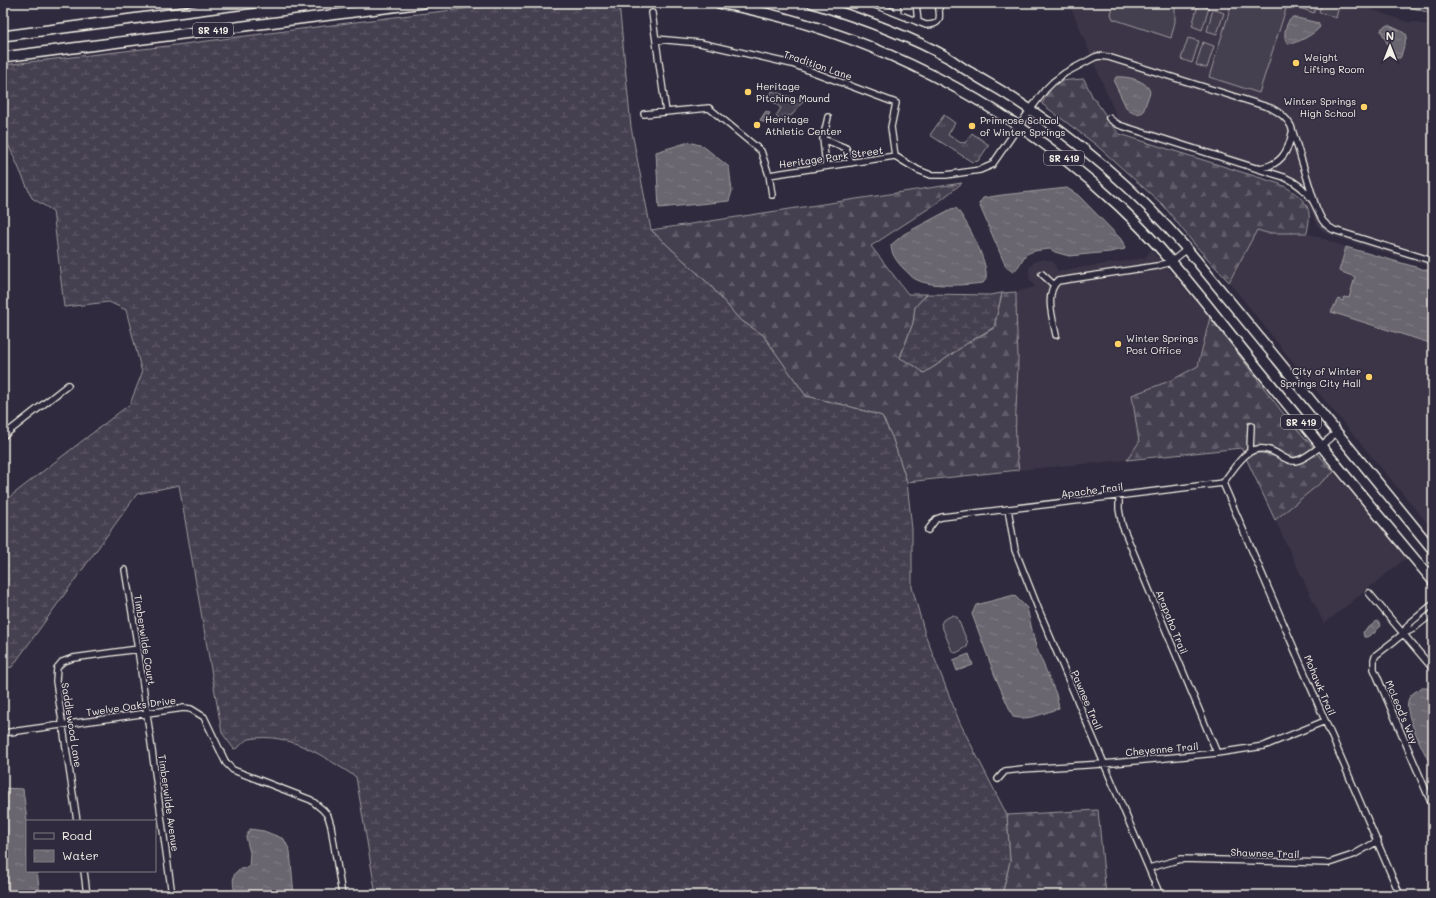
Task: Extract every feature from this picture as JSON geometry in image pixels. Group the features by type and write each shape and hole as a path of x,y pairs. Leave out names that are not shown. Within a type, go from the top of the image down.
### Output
{"main road":[{"name":"SR 419","path":"3,36 253,3"},
{"name":"SR 419","path":"3,57 424,3"},
{"name":"SR 419","path":"718,3 796,21 891,55 959,89 1019,126 1061,156 1100,189 1172,262 1433,581"},
{"name":"SR 419","path":"812,3 876,25 947,57 1030,110 1072,140 1113,174 1152,211 1187,249 1433,550"}],"street":[{"path":"870,3 879,5 929,26 939,21 940,17 938,3"},
{"path":"897,3 898,14"},
{"path":"916,3 918,22"},
{"path":"652,13 666,112"},
{"name":"Tradition Lane","path":"656,39 700,43 792,64 896,103 891,127 895,156"},
{"name":"Heritage Park Street","path":"769,175 895,156 918,170 931,175 946,175 980,170 992,165 1030,110 1053,82 1065,73 1095,57 1108,57 1272,108 1281,113 1287,119 1292,131 1316,207"},
{"path":"644,114 709,108 761,151 769,175 772,194"},
{"path":"826,166 823,139 828,117"},
{"path":"1109,118 1119,125 1284,177 1295,182 1306,192 1316,207 1321,220 1326,226 1334,230 1433,261"},
{"path":"1256,168 1274,164 1281,159 1286,151 1292,131"},
{"path":"823,139 846,148 851,163"},
{"path":"1056,335 1050,301 1051,291 1058,281 1157,266 1172,262 1187,249"},
{"path":"1042,274 1054,285"},
{"path":"3,436 68,385"},
{"path":"1250,451 1251,426"},
{"path":"1223,483 1250,451 1255,449 1271,451 1290,461 1296,461 1309,455 1336,433"},
{"name":"Apache Trail","path":"928,530 936,519 942,517 1223,483"},
{"name":"Mohawk Trail","path":"1223,483 1400,895"},
{"name":"Arapaho Trail","path":"1119,495 1119,509 1122,524 1217,753"},
{"name":"Pawnee Trail","path":"1008,509 1015,550 1160,895"},
{"name":"Timberwilde Court","path":"125,570 147,714"},
{"path":"1369,593 1433,669"},
{"name":"McLeod's Way","path":"1403,634 1409,624 1433,604"},
{"name":"McLeod's Way","path":"1433,613 1376,655 1373,664 1433,807"},
{"name":"Saddlewood Lane","path":"77,820 56,681 57,668 62,662 74,658 138,649"},
{"name":"Twelve Oaks Drive","path":"3,733 184,708 191,709 204,717 226,763 233,770 311,800 328,816 331,826 342,895"},
{"name":"Timberwilde Avenue","path":"147,714 172,895"},
{"name":"Cheyenne Trail","path":"998,779 1005,771 1104,764 1217,753 1264,746 1325,721"},
{"name":"Shawnee Trail","path":"1148,868 1181,859 1329,863 1353,855 1378,841"},
{"path":"84,872 88,895"}],"shaded area":[{"path":"1069,3 1354,3 1407,22 1415,22 1433,27 1433,268 1324,232 1318,226 1306,201 1292,186 1281,181 1120,131 1116,115"},
{"path":"1257,230 1267,233 1307,233 1346,247 1339,271 1356,277 1349,299 1343,301 1338,299 1332,312 1433,344 1433,530 1296,366 1229,282"},
{"path":"1151,250 1210,317 1198,366 1172,380 1136,428 1139,442 1127,460 1019,470 1015,419 1018,357 1015,317 1016,292 1035,287 1029,278 1029,268 1035,261 1044,259 1053,262 1058,271 1145,258"},
{"path":"1334,472 1406,558 1324,624 1275,520"}],"green space":[{"path":"517,3 619,3 631,127 651,230 710,285 739,319 763,335 806,396 882,416 892,437 907,482 912,529 912,587 925,634 960,723 1007,815 1010,861 1002,895 376,895 356,777 319,754 292,742 264,738 249,739 234,749 222,733 179,485 137,494 12,667 3,669 3,502 130,404 142,373 126,310 109,302 64,307 53,211 32,198 8,144 3,143 3,65"},
{"path":"1114,3 1175,3 1175,22 1171,38 1113,19 1111,14"},
{"path":"1232,3 1288,3 1259,93 1209,77"},
{"path":"1292,3 1317,3 1314,13 1291,5"},
{"path":"1322,3 1329,3 1339,6 1336,18 1319,12"},
{"path":"1397,3 1433,3 1433,14"},
{"path":"1198,5 1209,8 1202,30 1192,26"},
{"path":"1213,9 1224,13 1217,34 1207,31"},
{"path":"1188,38 1199,41 1192,63 1181,59"},
{"path":"1203,42 1214,46 1207,68 1196,65"},
{"path":"1084,79 1094,100 1106,116 1105,118 1120,134 1280,184 1293,192 1302,199 1308,208 1309,218 1307,233 1267,233 1257,230 1229,282 1195,245 1163,205 1095,144 1042,104 1050,90 1058,83 1068,80"},
{"path":"772,91 803,101 793,114 781,121 776,116 781,108 769,99"},
{"path":"944,115 955,123 948,135 961,143 965,143 972,133 989,145 978,161 972,162 930,135"},
{"path":"962,183 937,203 871,246 908,294 927,294 915,307 913,323 900,357 924,373 966,344 994,328 1002,293 1016,292 1018,356 1016,442 1019,470 907,482 892,437 882,416 806,396 763,335 739,319 710,285 651,230"},
{"path":"1002,293 994,327 924,373 900,358 913,323 915,307 927,294 990,295"},
{"path":"1210,317 1286,417 1313,447 1307,452 1293,457 1270,446 1253,446 1254,423 1248,422 1247,449 1243,452 1241,448 1127,460 1139,442 1132,395 1172,380 1198,366"},
{"path":"1256,453 1274,456 1291,464 1306,460 1317,453 1334,472 1275,520 1246,458"},
{"path":"953,615 957,617 968,643 967,647 956,653 952,651 941,624 943,620"},
{"path":"1098,810 1106,895 1002,895 1010,861 1007,815"}],"water":[{"path":"1293,17 1318,23 1320,27 1305,38 1288,44 1285,38 1285,30 1288,22"},
{"path":"1388,25 1407,35 1400,58 1395,58 1381,31 1382,28"},
{"path":"1116,77 1126,77 1145,84 1150,92 1143,112 1135,114 1127,109 1114,82"},
{"path":"766,111 770,113 764,122 762,122 760,120"},
{"path":"689,142 703,146 729,167 732,191 729,201 659,208 656,152"},
{"path":"1067,188 1078,195 1120,238 1125,249 1069,256 1050,249 1035,251 1027,254 1013,272 1006,267 979,204 983,198"},
{"path":"956,208 971,231 976,242 984,262 986,271 985,280 983,283 939,285 922,282 915,279 897,261 893,255 891,245 904,234 951,209"},
{"path":"1346,247 1433,272 1433,344 1331,312 1338,299 1343,301 1344,297 1349,298 1355,277 1339,271"},
{"path":"1014,595 1027,608 1036,647 1056,694 1059,708 1025,718 1013,717 995,676 972,614 976,605"},
{"path":"1377,621 1381,626 1375,631 1375,633 1364,637 1363,632"},
{"path":"969,654 973,665 957,671 953,660"},
{"path":"1421,688 1427,688 1433,691 1433,767 1431,766 1416,734 1409,715 1408,701 1413,693"},
{"path":"3,788 23,789 27,820 26,872 37,872 40,895 3,895"},
{"path":"250,829 264,831 284,839 290,851 294,895 235,895 233,881 234,874 240,869 249,867 250,853 246,837"}],"place":[{"name":"Weight Lifting Room","path":"1296,63"},
{"name":"Heritage Pitching Mound","path":"748,92"},
{"name":"Winter Springs High School","path":"1364,107"},
{"name":"Heritage Athletic Center","path":"757,125"},
{"name":"Primrose School of Winter Springs","path":"972,126"},
{"name":"Winter Springs Post Office","path":"1118,344"},
{"name":"City of Winter Springs City Hall","path":"1369,377"}]}
